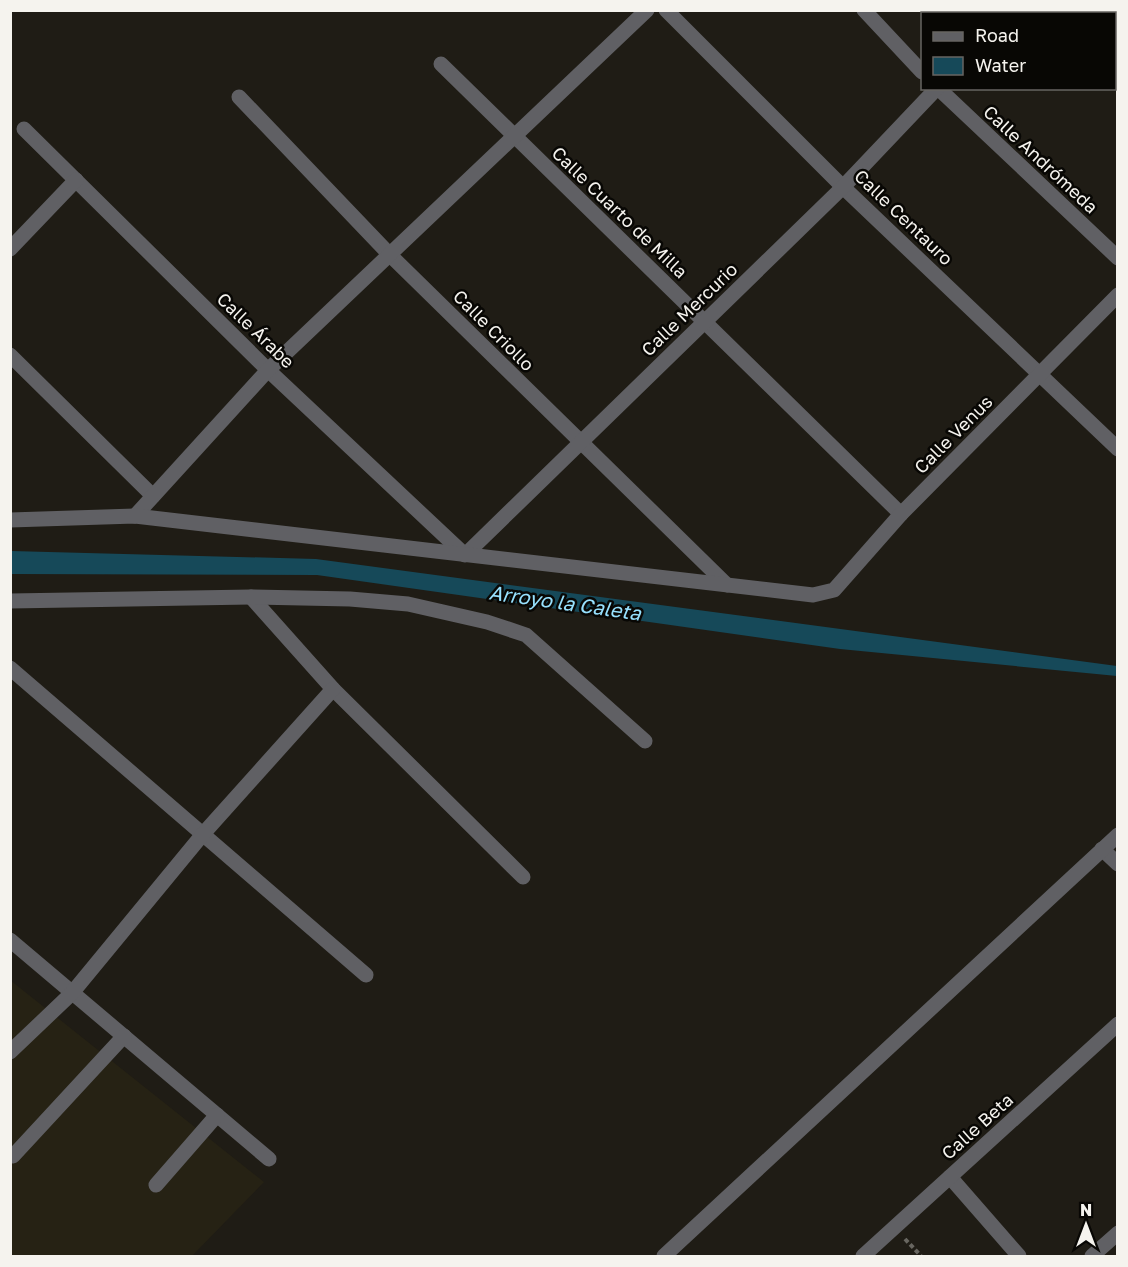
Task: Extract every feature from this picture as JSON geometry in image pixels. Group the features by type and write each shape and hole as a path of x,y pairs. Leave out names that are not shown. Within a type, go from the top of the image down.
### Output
{"street":[{"path":"135,516 268,370 647,10"},
{"name":"Calle Centauro","path":"666,10 843,187 1118,449"},
{"path":"864,10 921,71"},
{"name":"Calle Cuarto de Milla","path":"441,64 901,514"},
{"name":"Calle Mercurio","path":"465,555 843,187 936,90"},
{"name":"Calle Andrómeda","path":"940,90 1118,258"},
{"name":"Calle Criollo","path":"239,97 390,255 727,585"},
{"name":"Calle Árabe","path":"24,129 268,370 465,555"},
{"path":"10,249 76,180"},
{"name":"Calle Venus","path":"727,585 813,595 834,590 901,514 1118,295"},
{"path":"10,355 153,496"},
{"path":"10,520 135,516 727,585"},
{"path":"10,601 251,597 350,599 408,604 487,622 526,635 645,741"},
{"path":"251,597 333,689 523,877"},
{"path":"10,668 366,975"},
{"path":"10,1052 72,993 203,834 333,689"},
{"path":"664,1257 1118,835"},
{"path":"1102,849 1118,864"},
{"path":"10,940 269,1159"},
{"name":"Calle Beta","path":"863,1257 1118,1024"},
{"path":"13,1156 124,1036"},
{"path":"156,1185 217,1115"},
{"path":"950,1178 1019,1257"},
{"path":"1092,1257 1118,1233"}],"shaded area":[{"path":"10,980 264,1182 192,1256 11,1256"}],"water":[{"name":"Arroyo la Caleta","path":"11,551 316,559 1117,666 1117,676 840,649 317,575 11,574"}]}
